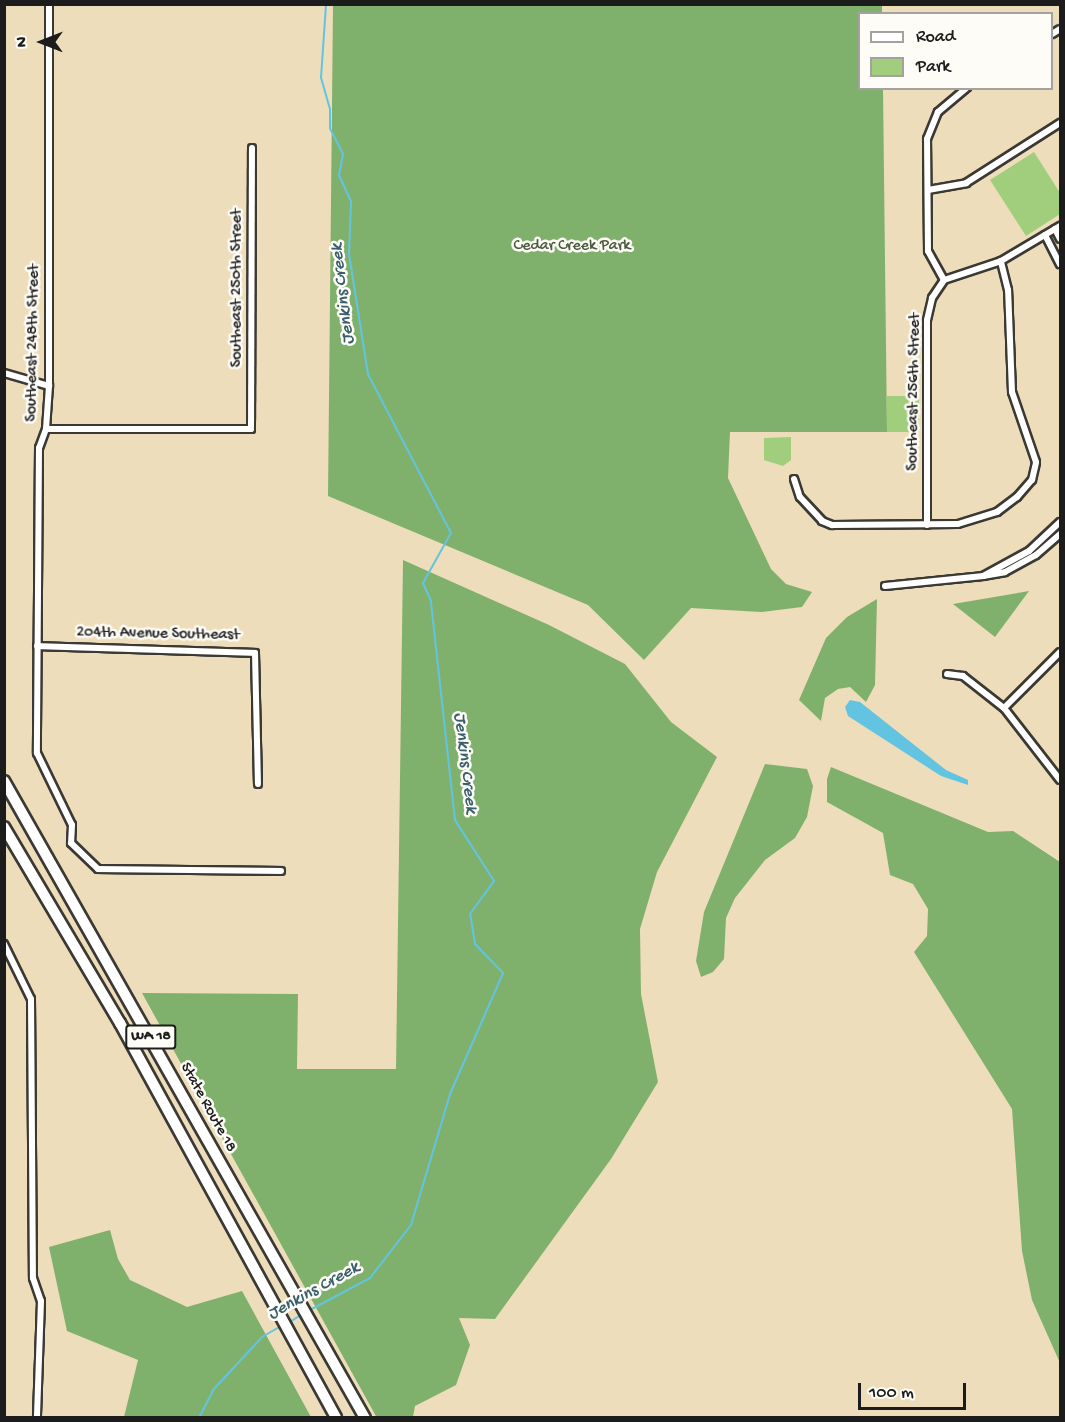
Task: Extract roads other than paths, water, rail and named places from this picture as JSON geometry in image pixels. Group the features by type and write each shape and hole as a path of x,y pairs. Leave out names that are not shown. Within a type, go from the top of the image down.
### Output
{"highway":[{"name":"State Route 18","path":"4,781 365,1418"},
{"name":"WA 18","path":"4,827 120,1023 274,1310 336,1418"}],"street":[{"name":"Southeast 248th Street","path":"49,4 49,386 46,429 39,448 37,753 72,825 71,843 98,869 280,872"},
{"path":"964,90 947,101 931,124 927,139 929,257 944,280 1001,261 1058,227 1060,239"},
{"path":"928,190 966,183 1060,123"},
{"name":"Southeast 250th Street","path":"46,429 251,429 252,148"},
{"path":"1045,235 1060,264"},
{"path":"794,479 800,497 822,521 832,525 958,524 997,512 1025,488 1036,468 1012,392 1008,290 1001,261"},
{"name":"Southeast 256th Street","path":"927,525 927,320 932,298 944,280"},
{"path":"4,373 49,386"},
{"path":"983,576 1029,551 1060,522"},
{"path":"885,586 1005,572 1036,555 1060,534"},
{"name":"204th Avenue Southeast","path":"37,646 255,653 258,784"},
{"path":"1004,708 1060,652"},
{"path":"947,674 963,676 1004,708 1058,772 1060,780"},
{"path":"4,944 31,999 33,1278 40,1301 37,1418"}],"water":[{"path":"850,700 860,702 946,770 968,780 968,785 941,776 848,716 845,707"}],"waterway":[{"name":"Jenkins Creek","path":"308,1311 370,1278 411,1225 450,1094 503,973 475,944 470,914 494,881 455,820 431,601 423,583 451,533 368,374 349,254 351,201 339,175 343,154 330,128 330,109 321,78 326,4"},
{"name":"Jenkins Creek","path":"288,1323 301,1315"},
{"name":"Jenkins Creek","path":"199,1418 213,1390 262,1337 283,1325"}],"park label":[{"name":"Cedar Creek Park","path":"572,247"}]}
